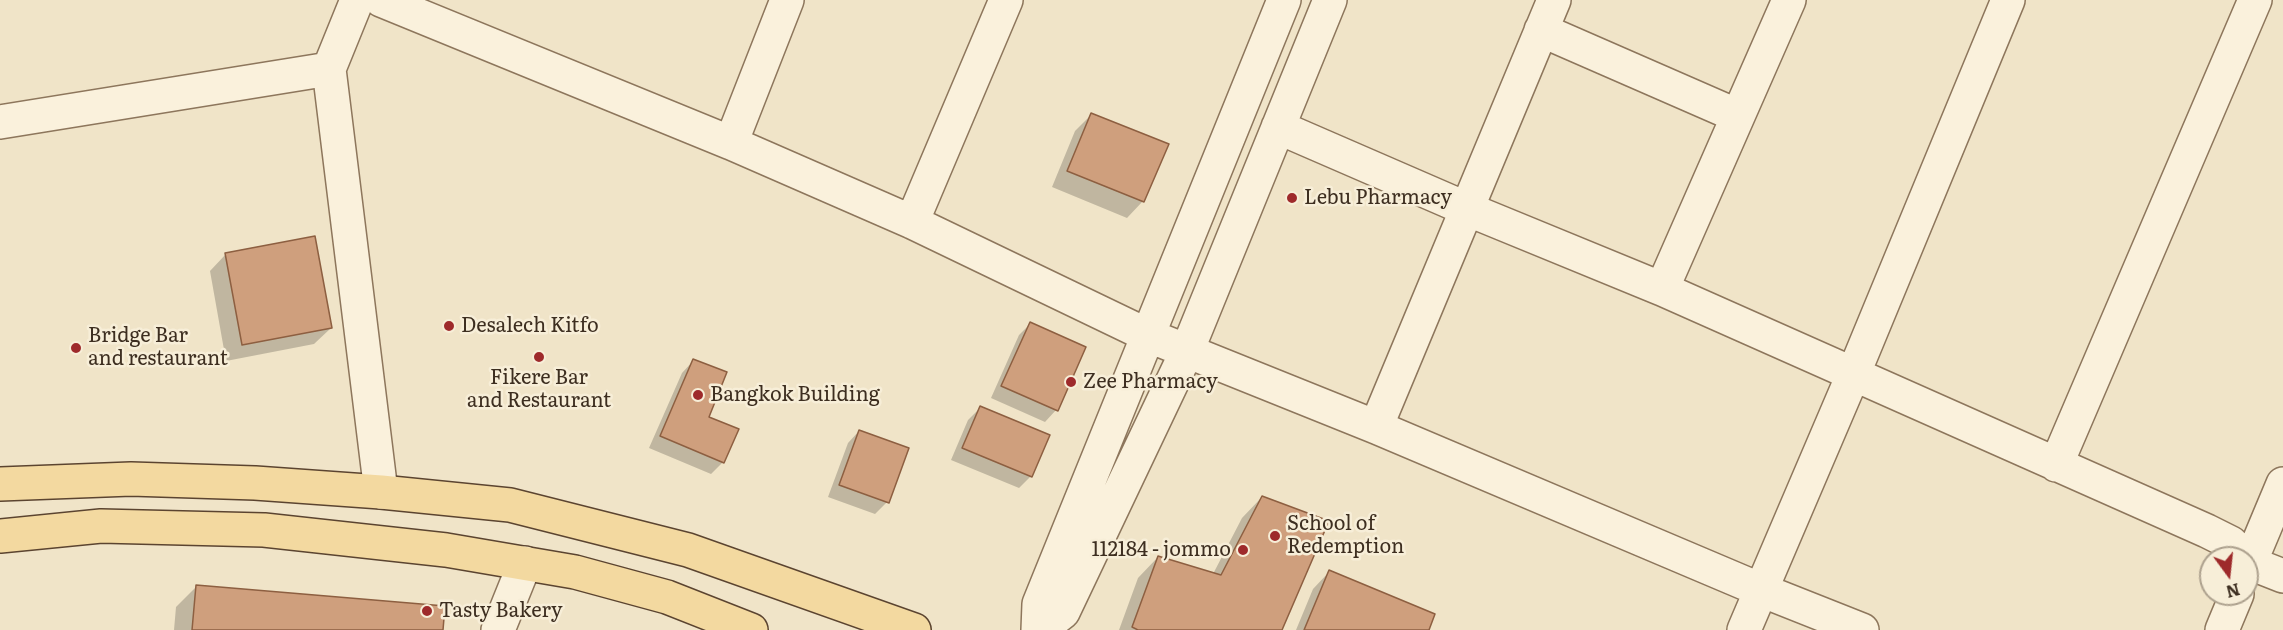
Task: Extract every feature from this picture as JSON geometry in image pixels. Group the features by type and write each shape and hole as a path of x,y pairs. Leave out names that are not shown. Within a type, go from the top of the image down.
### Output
{"main road":[{"path":"0,484 131,478 255,483 381,492 510,505 688,550 914,630"},
{"path":"0,536 101,526 264,530 446,550 575,572 667,597 751,630"}],"street":[{"path":"357,0 329,69 381,492"},
{"path":"381,0 731,143 912,222 1148,335 1376,427 1761,590 1862,630"},
{"path":"731,143 787,0"},
{"path":"912,222 1006,0"},
{"path":"1039,630 1038,604 1284,0"},
{"path":"1039,630 1063,612 1187,351 1330,0"},
{"path":"1376,427 1554,0"},
{"path":"1662,289 1789,0"},
{"path":"1744,630 1853,375 2008,0"},
{"path":"2056,465 2256,0"},
{"path":"1541,30 1738,116"},
{"path":"0,122 329,69"},
{"path":"1278,127 1467,209 1662,289 2207,531 2233,546"},
{"path":"2255,546 2283,484"},
{"path":"498,630 525,563"},
{"path":"2259,567 2283,576"},
{"path":"2222,630 2232,606"}],"building":[{"path":"1091,113 1169,144 1144,202 1067,171"},
{"path":"315,236 332,328 242,345 225,253"},
{"path":"1030,322 1086,347 1058,411 1001,386"},
{"name":"Bangkok Building","path":"693,359 727,372 709,417 739,429 724,463 660,436"},
{"path":"980,406 1050,435 1032,477 962,448"},
{"path":"859,430 909,448 889,503 839,485"},
{"path":"1262,496 1329,521 1282,630 1138,630 1132,627 1158,556 1221,575"},
{"path":"1329,570 1435,614 1429,630 1304,630"},
{"path":"196,585 445,606 443,630 192,630"}],"place":[{"name":"Lebu Pharmacy","path":"1292,198"},
{"name":"Desalech Kitfo","path":"449,326"},
{"name":"Bridge Bar and restaurant","path":"76,348"},
{"name":"Fikere Bar and Restaurant","path":"539,357"},
{"name":"Zee Pharmacy","path":"1071,382"},
{"name":"Bangkok Building","path":"698,395"},
{"name":"School of Redemption","path":"1275,536"},
{"name":"112184 - jommo","path":"1243,550"},
{"name":"Tasty Bakery","path":"427,611"}]}
